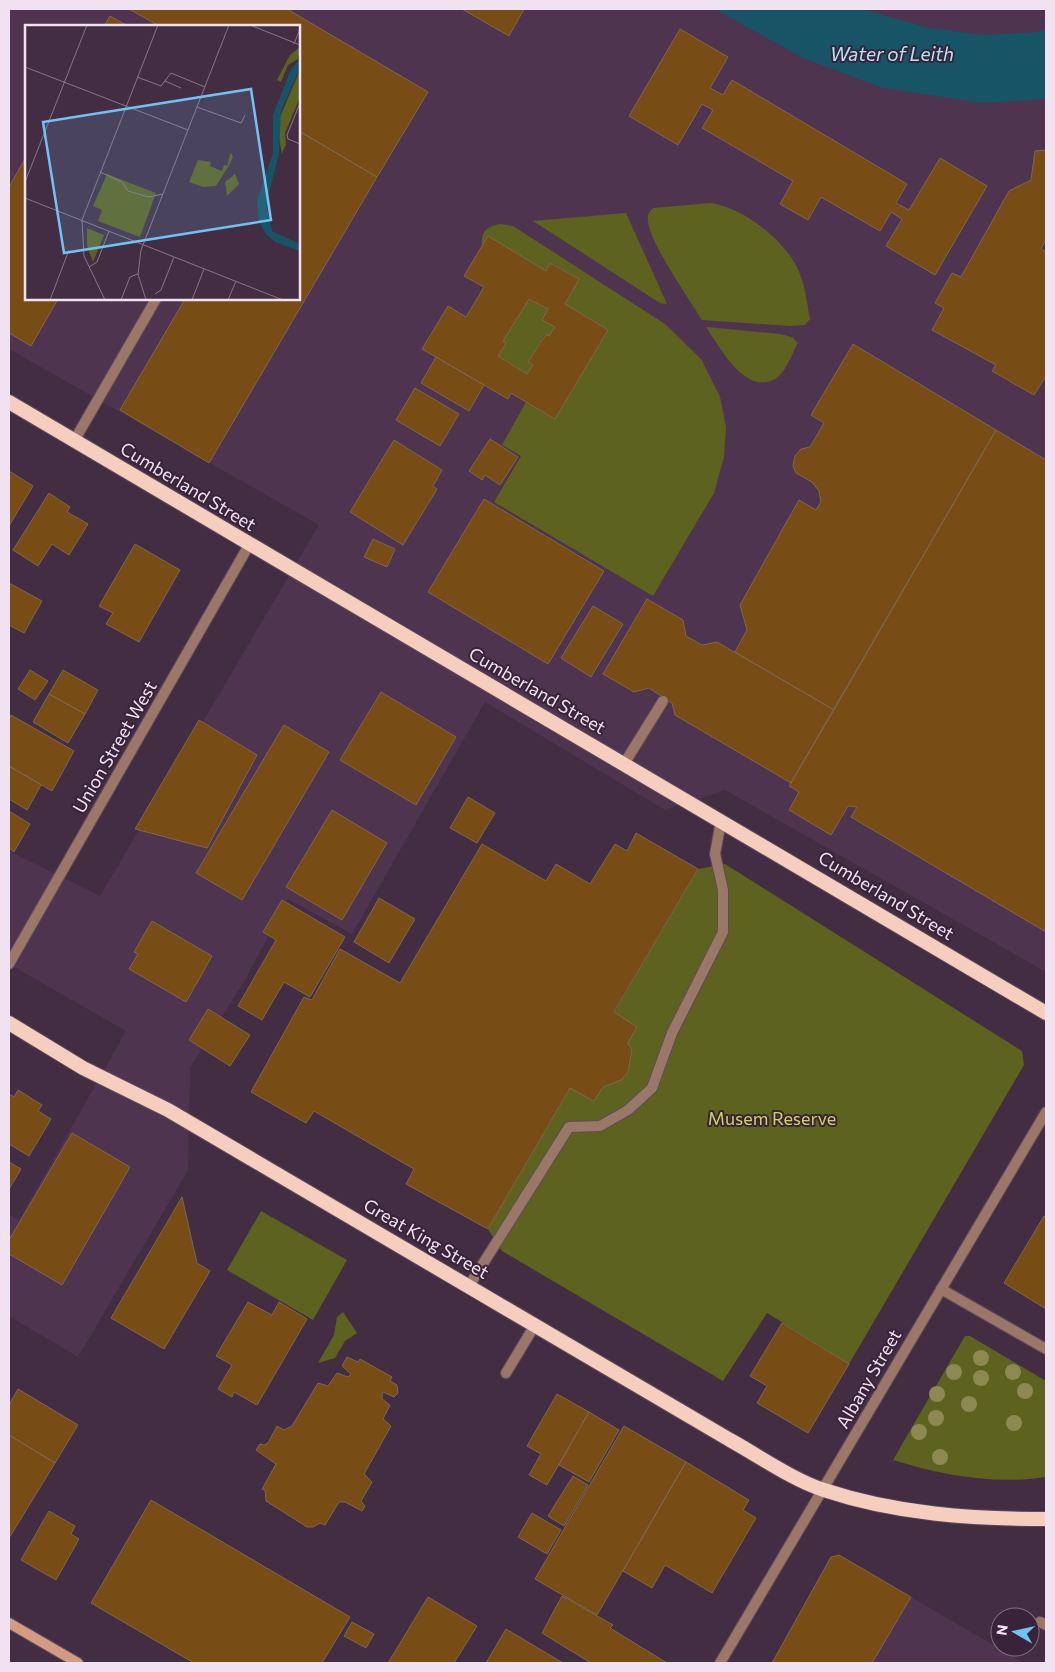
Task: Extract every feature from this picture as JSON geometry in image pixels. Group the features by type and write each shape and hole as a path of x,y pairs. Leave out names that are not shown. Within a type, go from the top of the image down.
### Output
{"highway":[{"name":"Cumberland Street","path":"9,402 1046,1013"},
{"name":"Great King Street","path":"9,1023 83,1068 168,1110 730,1440 823,1490 916,1511 956,1516 1046,1519"}],"main road":[{"path":"9,1622 78,1663"}],"street":[{"path":"74,441 155,300"},
{"name":"Union Street West","path":"9,964 249,545"},
{"path":"624,764 663,701"},
{"path":"469,1286 569,1127 600,1126 628,1110 652,1088 672,1033 723,932 723,890 715,854 721,821"},
{"name":"Albany Street","path":"720,1663 1046,1112"},
{"path":"941,1289 1046,1349"},
{"path":"506,1373 534,1325"}],"shaded area":[{"path":"9,9 1046,9 1046,972 725,790 665,810 485,702 352,934 288,899 246,978 190,1068 188,1170 78,1357 9,1316 9,1214 19,1220 126,1031 9,964 9,851 100,896 319,525 9,349"},
{"path":"911,1597 990,1643 990,1657 1014,1657 1024,1663 872,1663"}],"green space":[{"path":"710,203 723,206 751,219 777,240 787,252 796,265 804,287 810,319 805,325 790,326 702,320 655,243 648,217 649,212 653,208"},
{"path":"626,213 667,304 660,303 533,221"},
{"path":"500,224 513,226 665,324 701,359 720,397 726,427 724,457 714,493 653,596 494,502 521,456 502,445 526,402 555,419 608,330 565,304 579,279 551,263 546,271 488,237 482,245 486,230"},
{"path":"529,299 548,309 543,320 555,327 549,336 545,334 528,362 533,365 527,374 498,356 506,344 503,341"},
{"path":"706,327 780,334 792,337 798,343 786,368 779,376 764,382 753,381 734,366"},
{"name":"Musem Reserve","path":"725,864 1022,1051 1024,1065 849,1364 767,1313 723,1381 502,1251 488,1229 698,869"},
{"path":"261,1211 347,1260 313,1320 227,1270"},
{"path":"343,1312 357,1333 345,1341 335,1358 318,1363 334,1335 337,1317"},
{"path":"965,1336 970,1336 1046,1381 1046,1477 1007,1480 968,1477 930,1470 893,1460"}],"water":[{"name":"Water of Leith","path":"715,9 862,9 929,28 984,35 1037,32 1046,29 1046,99 983,103 883,88 803,58"}],"building":[{"path":"129,9 287,9 428,92 377,177 300,132 300,25 157,25"},
{"path":"462,9 524,9 509,36"},
{"path":"110,16 126,25 105,25"},
{"path":"680,29 728,57 710,88 723,95 732,80 907,184 896,203 909,210 940,158 987,186 935,275 886,246 902,219 891,212 880,231 821,197 808,220 780,204 793,181 702,128 713,110 702,104 678,145 629,116"},
{"path":"300,132 377,177 209,463 120,410 184,300 300,300"},
{"path":"1046,150 1046,239 1041,249 1046,252 1046,380 1044,379 1034,395 992,371 996,365 932,330 944,308 935,303 952,273 961,277 1009,191 1031,180 1035,151"},
{"path":"25,159 25,300 57,300 31,346 9,333 9,187"},
{"path":"488,236 546,271 550,263 579,279 565,304 608,330 555,419 511,393 508,399 422,349 448,306 466,317 484,287 464,276","holes":["529,299 548,309 542,320 555,327 549,336 546,334 528,362 533,365 527,374 498,356 506,343 503,341"]},
{"path":"853,344 996,430 834,710 735,652 747,630 740,605 799,500 816,510 821,502 819,491 812,482 796,473 793,466 795,456 801,449 810,447 824,423 811,415"},
{"path":"436,357 484,385 469,411 421,383"},
{"path":"415,388 459,414 440,446 396,420"},
{"path":"996,430 1046,460 1046,932 851,817 857,807 848,806 831,835 789,810 799,792 789,786"},
{"path":"490,439 518,457 500,485 485,475 482,480 469,471"},
{"path":"394,440 442,470 433,486 437,489 403,545 350,512"},
{"path":"9,471 33,486 9,526"},
{"path":"49,493 70,507 67,512 88,524 69,555 52,544 38,566 13,550"},
{"path":"484,499 604,571 548,664 428,592"},
{"path":"373,539 395,549 387,567 364,557"},
{"path":"135,544 180,570 139,642 106,624 113,613 99,606"},
{"path":"9,583 42,601 24,633 9,625"},
{"path":"647,599 683,620 686,636 702,645 717,642 834,710 791,783 675,715 672,703 649,688 634,692 603,674"},
{"path":"593,606 623,624 591,677 561,658"},
{"path":"30,670 48,681 35,700 18,689"},
{"path":"63,670 98,690 85,714 49,694"},
{"path":"381,692 456,737 416,805 340,760"},
{"path":"49,694 85,714 68,743 33,722"},
{"path":"11,715 74,751 52,791 9,766 9,720"},
{"path":"199,720 257,755 207,848 135,829"},
{"path":"284,725 329,752 242,900 196,873"},
{"path":"9,766 41,785 27,810 9,799"},
{"path":"468,797 495,813 477,843 450,828"},
{"path":"332,810 387,843 342,920 286,887"},
{"path":"9,811 30,824 14,852 9,848"},
{"path":"636,833 698,869 614,1012 637,1027 628,1043 632,1050 628,1072 621,1080 603,1087 594,1101 570,1088 488,1229 406,1184 414,1169 314,1111 306,1123 251,1092 304,997 312,1000 340,949 400,983 482,844 546,881 556,864 590,884 615,844 627,851"},
{"path":"379,898 415,919 389,963 354,942"},
{"path":"282,900 345,937 310,997 284,982 262,1020 238,1006 276,940 263,932"},
{"path":"152,921 212,956 186,1002 129,969 138,954 134,952"},
{"path":"208,1009 250,1035 230,1066 189,1040"},
{"path":"18,1090 42,1105 38,1111 51,1119 29,1156 9,1144 9,1094 14,1097"},
{"path":"72,1133 130,1167 62,1285 9,1254 9,1240"},
{"path":"9,1162 21,1169 9,1189"},
{"path":"182,1197 197,1263 210,1271 164,1349 111,1318"},
{"path":"1044,1216 1046,1217 1046,1309 1004,1283"},
{"path":"248,1302 272,1315 279,1302 307,1319 257,1405 234,1392 232,1397 218,1389 232,1365 216,1356"},
{"path":"782,1323 849,1364 808,1433 757,1403 767,1386 750,1376"},
{"path":"347,1357 358,1362 360,1359 392,1377 390,1381 397,1385 398,1393 394,1397 383,1392 382,1395 382,1399 390,1405 383,1419 391,1426 364,1474 372,1482 361,1501 365,1506 362,1511 345,1502 339,1502 325,1525 320,1523 313,1527 307,1527 266,1501 265,1490 262,1489 276,1464 256,1450 260,1444 268,1443 277,1426 284,1430 292,1426 318,1383 328,1386 337,1373 348,1377 351,1374 342,1366"},
{"path":"18,1389 78,1425 55,1463 9,1435 9,1405"},
{"path":"557,1394 589,1412 547,1485 529,1475 541,1454 527,1446"},
{"path":"589,1412 619,1430 589,1482 559,1465"},
{"path":"624,1426 686,1462 597,1615 535,1579"},
{"path":"9,1435 55,1463 9,1538"},
{"path":"686,1462 749,1500 743,1510 756,1518 712,1593 665,1565 652,1588 623,1571"},
{"path":"573,1476 588,1485 564,1526 548,1516"},
{"path":"151,1500 350,1617 322,1663 194,1663 91,1603"},
{"path":"49,1511 75,1526 71,1534 79,1539 56,1580 21,1560"},
{"path":"532,1513 561,1530 547,1554 518,1537"},
{"path":"839,1555 911,1597 872,1663 772,1663 831,1557"},
{"path":"562,1596 613,1625 610,1628 667,1663 591,1663 542,1633"},
{"path":"428,1597 477,1626 454,1663 388,1663"},
{"path":"352,1622 374,1634 366,1648 344,1636"},
{"path":"506,1629 563,1663 486,1663"}]}
